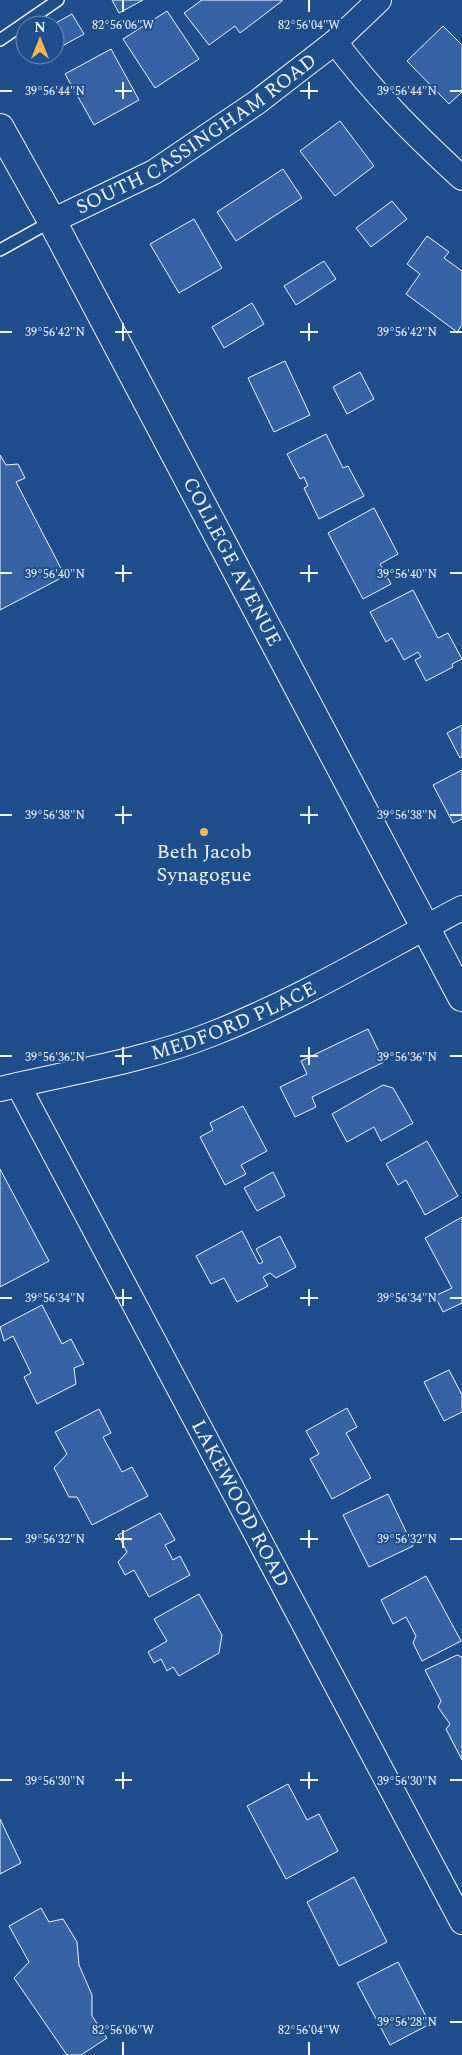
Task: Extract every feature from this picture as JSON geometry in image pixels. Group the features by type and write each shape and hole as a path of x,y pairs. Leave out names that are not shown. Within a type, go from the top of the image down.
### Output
{"main road":[{"name":"COLLEGE AVENUE","path":"0,128 52,221 462,997"}],"street":[{"name":"SOUTH CASSINGHAM ROAD","path":"52,221 154,172 256,103 335,42 379,0"},
{"path":"335,42 366,84 408,129 462,178"},
{"name":"MEDFORD PLACE","path":"9,1087 89,1070 211,1035 275,1007 462,908"},
{"name":"LAKEWOOD ROAD","path":"9,1087 462,1922"}],"lane":[{"path":"0,40 58,0"},
{"path":"0,250 52,221"}],"building":[{"path":"112,0 143,0 119,13"},
{"path":"202,0 282,1 240,33 235,26 209,45 184,13"},
{"path":"167,11 199,59 155,88 123,39"},
{"path":"72,14 84,34 65,44 65,18"},
{"path":"443,26 462,45 462,92 449,104 407,61"},
{"path":"111,49 139,100 94,125 65,74"},
{"path":"340,121 374,166 335,196 300,151"},
{"path":"283,169 302,198 236,241 217,212"},
{"path":"392,201 407,219 371,247 356,228"},
{"path":"194,219 222,268 179,293 150,244"},
{"path":"427,236 449,252 444,258 462,271 462,325 457,332 406,294 420,274 407,264"},
{"path":"324,261 336,279 296,305 284,286"},
{"path":"252,303 264,324 224,348 212,327"},
{"path":"285,361 310,415 274,432 248,378"},
{"path":"360,372 374,399 347,414 333,387"},
{"path":"326,434 343,468 348,466 364,496 319,519 304,488 308,486 304,477 300,479 287,454"},
{"path":"0,455 6,465 18,464 25,478 16,482 65,576 0,610"},
{"path":"374,508 398,554 380,564 391,584 363,599 328,533"},
{"path":"413,590 438,638 448,633 462,659 452,664 453,667 426,681 415,660 421,657 418,652 404,660 392,638 386,642 370,612"},
{"path":"462,725 462,757 460,758 447,733"},
{"path":"462,770 462,819 453,823 433,785"},
{"path":"368,1029 384,1062 312,1097 316,1107 295,1117 280,1087 307,1074 301,1061"},
{"path":"383,1085 393,1088 413,1123 381,1141 374,1127 347,1142 332,1114"},
{"path":"243,1106 267,1151 241,1165 246,1174 225,1185 200,1137 213,1130 210,1123"},
{"path":"427,1141 458,1196 425,1215 406,1180 398,1185 386,1164"},
{"path":"0,1169 49,1261 0,1287"},
{"path":"273,1172 285,1196 257,1211 244,1188"},
{"path":"462,1217 462,1303 443,1312 435,1296 452,1288 425,1238"},
{"path":"242,1231 259,1264 263,1262 256,1249 280,1236 296,1267 276,1278 270,1273 263,1277 268,1286 237,1302 224,1278 211,1284 196,1256"},
{"path":"42,1305 62,1344 71,1339 84,1364 74,1368 76,1384 37,1404 24,1377 31,1373 13,1336 4,1341 0,1327"},
{"path":"449,1370 462,1395 462,1412 444,1421 424,1382"},
{"path":"347,1408 357,1427 346,1433 371,1478 332,1499 310,1459 319,1454 306,1431"},
{"path":"99,1409 111,1433 103,1437 122,1472 132,1467 148,1496 92,1525 77,1497 69,1497 54,1468 67,1454 55,1432"},
{"path":"388,1494 413,1546 369,1567 343,1515"},
{"path":"160,1513 175,1540 165,1545 173,1560 180,1556 190,1575 149,1597 134,1570 125,1575 118,1562 127,1552 118,1535"},
{"path":"426,1576 461,1641 422,1661 413,1643 416,1636 406,1617 393,1624 381,1600"},
{"path":"199,1594 222,1635 219,1653 179,1676 173,1667 167,1671 161,1659 154,1663 148,1652 167,1641 154,1619"},
{"path":"457,1655 462,1657 462,1760 446,1729 450,1724 438,1707 441,1701 425,1670"},
{"path":"288,1784 307,1820 319,1814 338,1851 286,1879 247,1806"},
{"path":"0,1819 21,1863 0,1874"},
{"path":"354,1877 387,1942 339,1966 307,1902"},
{"path":"41,1908 49,1922 63,1919 77,1942 79,1965 92,1995 92,2016 107,2038 81,2055 67,2055 14,1978 29,1962 9,1926"},
{"path":"398,1962 430,2024 390,2045 357,1983"}],"place":[{"name":"Beth Jacob Synagogue","path":"204,832"}]}
